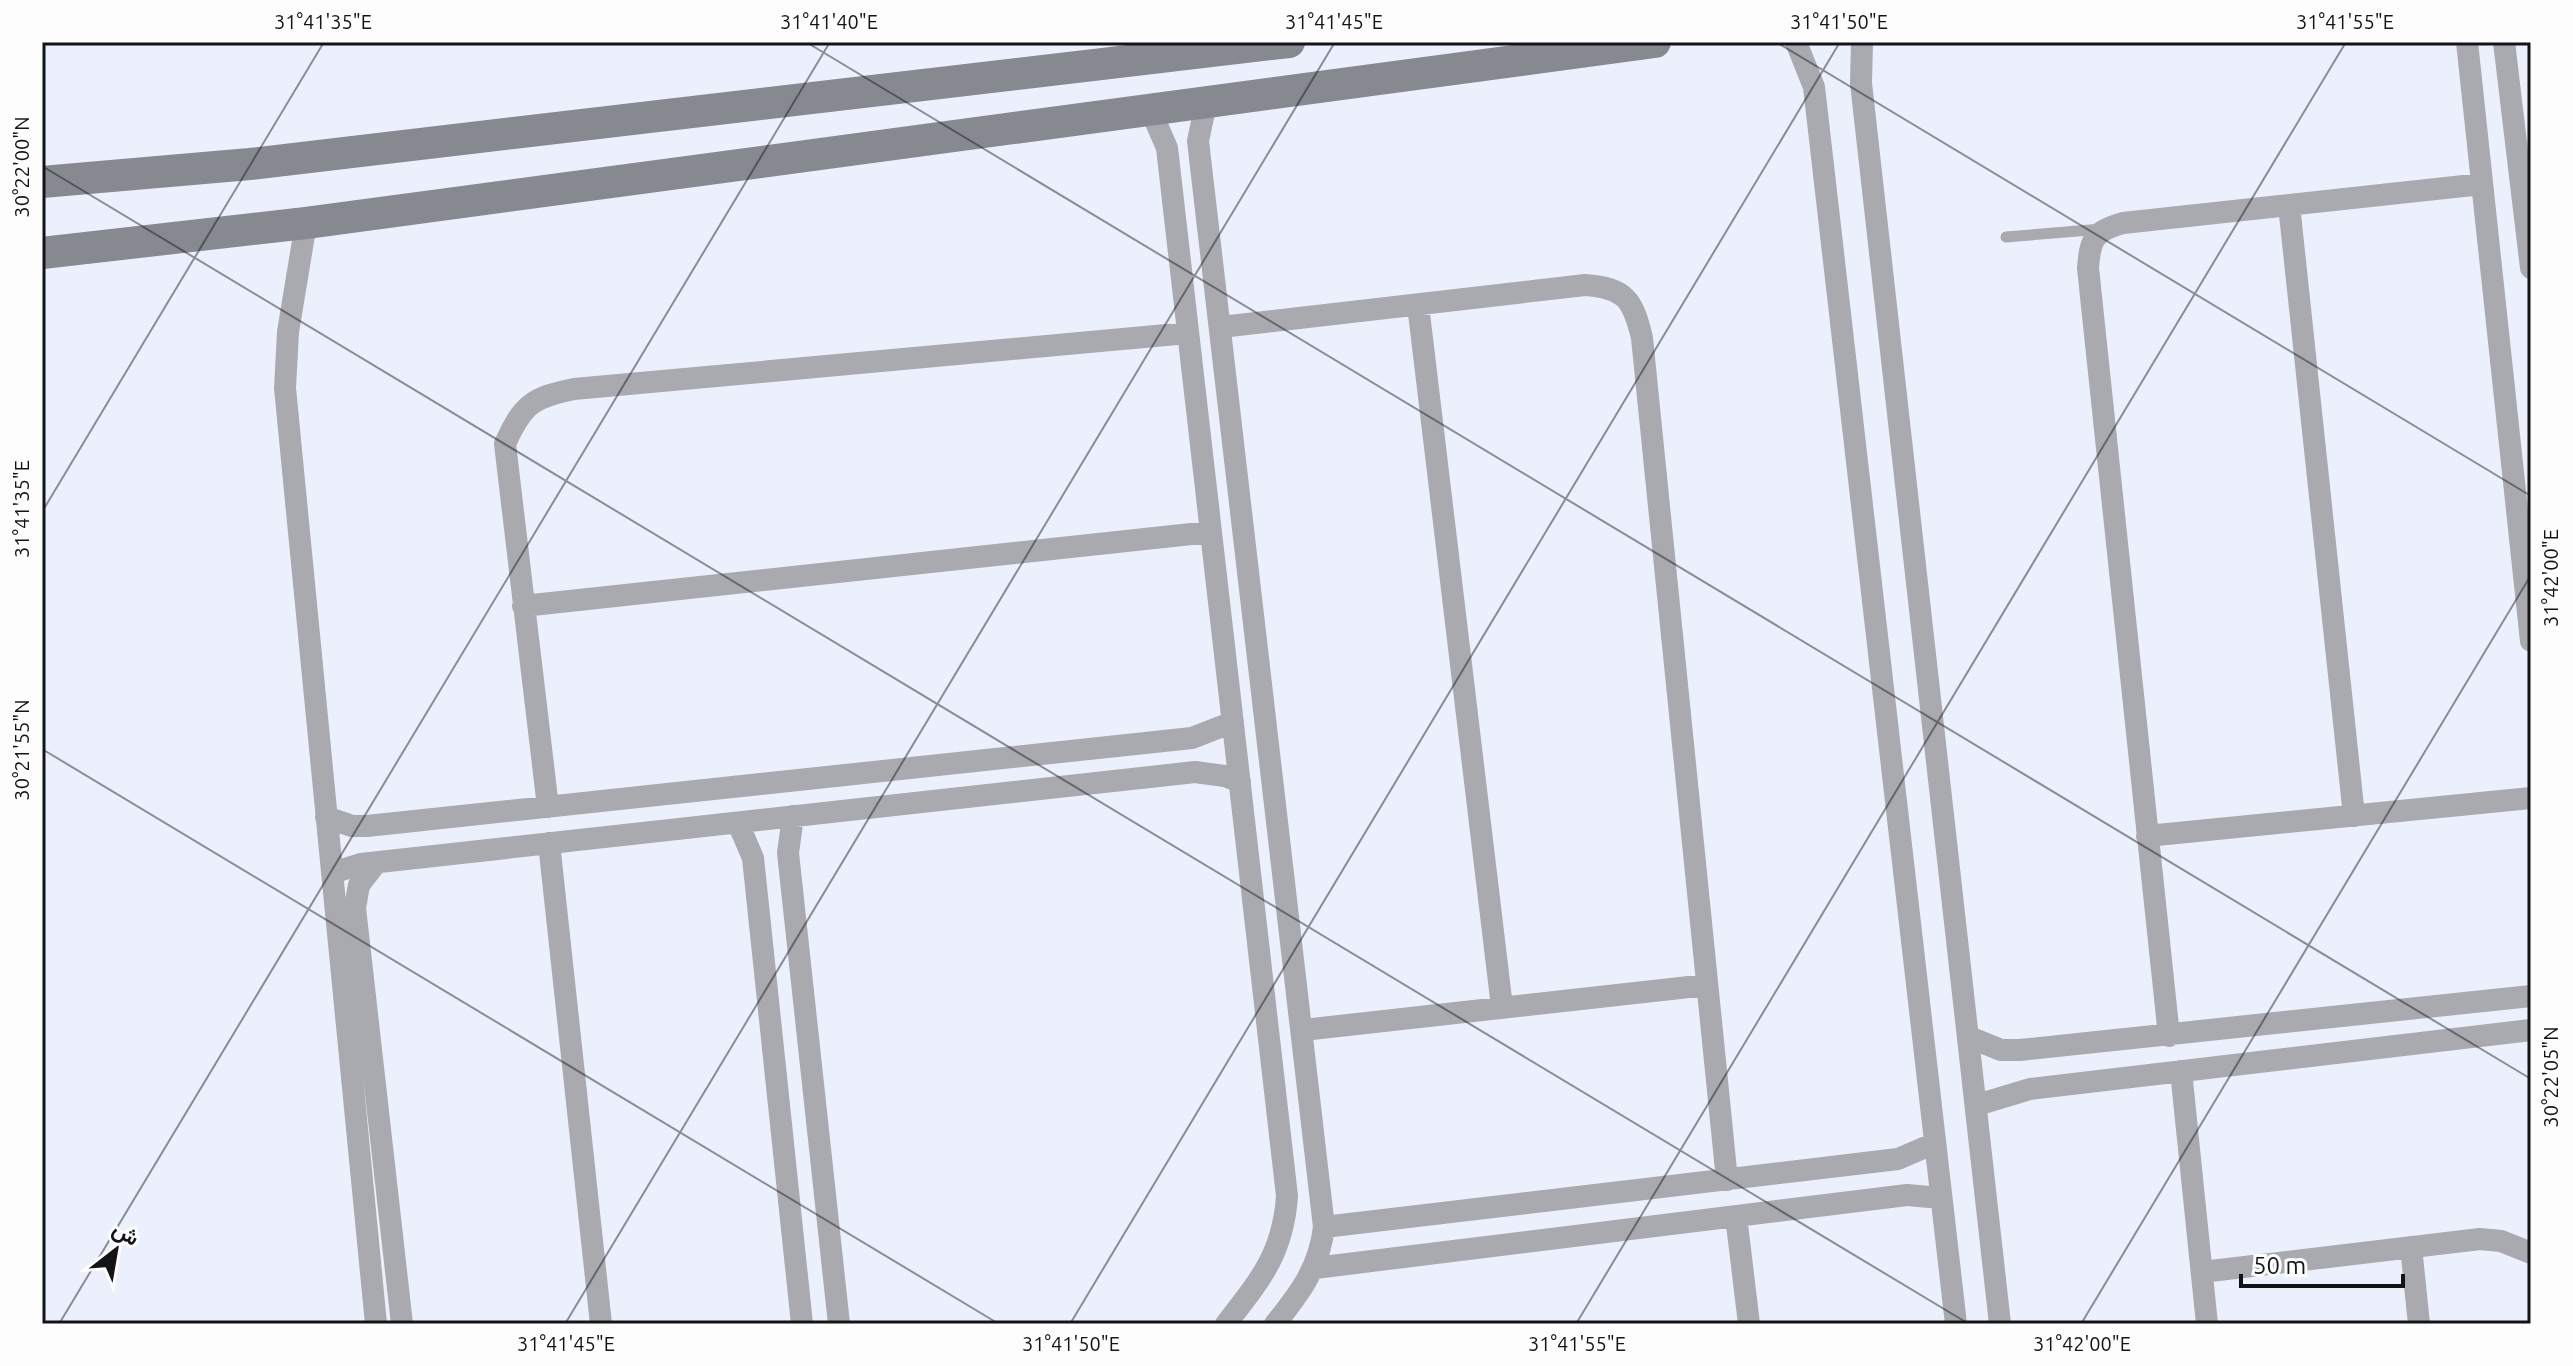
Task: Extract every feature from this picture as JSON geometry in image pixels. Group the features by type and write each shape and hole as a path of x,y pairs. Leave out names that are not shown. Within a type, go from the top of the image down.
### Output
{"street":[{"path":"42,182 250,164 1289,42"},
{"path":"42,253 306,223 1655,42"},
{"path":"1796,42 1808,64 1814,87 1956,1324"},
{"path":"1862,42 1859,65 2000,1324"},
{"path":"2467,42 2531,641"},
{"path":"2504,42 2526,179 2531,268"},
{"path":"1206,103 1198,141 1324,1227 1315,1268 1304,1289 1275,1324"},
{"path":"1151,111 1167,148 1287,1196 1285,1229 1274,1259 1226,1324"},
{"path":"2169,1036 2088,268 2089,246 2102,229 2123,223 2482,184"},
{"path":"2289,205 2354,816"},
{"path":"306,223 288,332 285,388 376,1324"},
{"path":"1221,327 1585,285 1607,287 1624,294 1636,313 1642,338 1727,1180"},
{"path":"1418,305 1502,1007"},
{"path":"548,807 505,444 518,414 543,395 574,389 1188,333"},
{"path":"523,606 1210,532"},
{"path":"326,817 352,826 367,826 1192,738 1233,722"},
{"path":"332,873 376,863 1195,772 1225,776 1240,782"},
{"path":"2147,836 2531,798"},
{"path":"793,816 788,853 839,1324"},
{"path":"738,823 753,858 802,1324"},
{"path":"549,843 601,1324"},
{"path":"376,863 359,885 355,908 402,1324"},
{"path":"1303,1030 1707,985"},
{"path":"1969,1037 1987,1046 2011,1050 2531,996"},
{"path":"1977,1105 2011,1091 2531,1030"},
{"path":"2181,1071 2207,1324"},
{"path":"1324,1227 1898,1159 1912,1156 1935,1143"},
{"path":"1315,1268 1907,1195 1941,1198"},
{"path":"1736,1216 1749,1324"},
{"path":"2202,1272 2480,1239 2501,1241 2531,1253"},
{"path":"2411,1247 2419,1324"},
{"path":"372,1293 398,1291"}],"lane":[{"path":"2006,237 2102,229"}]}
